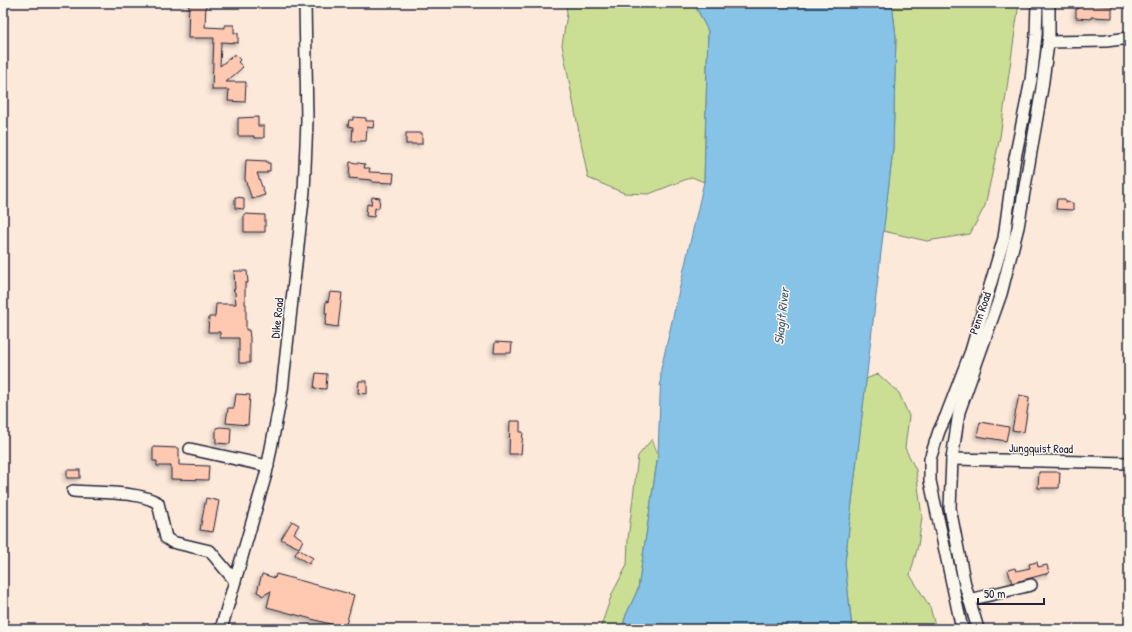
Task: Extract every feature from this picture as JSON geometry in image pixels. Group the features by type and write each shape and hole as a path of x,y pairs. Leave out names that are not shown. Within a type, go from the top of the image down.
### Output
{"street":[{"name":"Dike Road","path":"221,629 268,466 282,391 304,191 307,122 305,3"},
{"path":"962,629 930,481 930,459 939,431 971,351 1004,238 1014,163 1031,80 1036,35 1037,3"},
{"name":"Penn Road","path":"978,629 965,586 950,508 952,459 959,412 1001,294 1018,226 1042,88 1048,42 1049,3"},
{"path":"1048,42 1106,41 1129,38"},
{"path":"190,449 268,466"},
{"name":"Jungquist Road","path":"952,459 1129,463"},
{"path":"73,491 131,495 158,503 166,538 172,542 210,551 235,581"},
{"path":"969,600 1031,585"}],"green space":[{"path":"566,3 694,3 708,31 704,182 692,177 649,194 624,193 588,178 562,45 567,14"},
{"path":"892,3 1019,3 1000,137 985,206 970,234 927,241 883,231 893,149 896,36"},
{"path":"878,374 899,393 909,416 905,448 916,470 922,517 918,546 910,575 930,607 936,629 852,629 845,563 866,379"},
{"path":"652,439 658,455 638,589 626,615 622,629 600,629 612,594 627,565 628,539 638,456"}],"water":[{"name":"Skagit River","path":"694,3 892,3 896,36 893,149 845,563 852,629 622,629 626,615 638,589 658,455 661,369 704,182 708,31"}],"building":[{"path":"189,3 206,3 205,27 225,28 225,25 234,25 234,33 238,33 238,43 221,42 220,66 235,54 240,60 238,62 243,67 226,82 246,82 245,102 228,101 229,90 212,90 214,38 188,38"},
{"path":"1078,4 1112,6 1112,18 1076,18 1076,9 1078,9"},
{"path":"258,117 258,126 264,126 264,138 254,138 254,136 238,136 238,118"},
{"path":"353,117 366,118 366,121 374,121 373,128 367,127 366,141 352,141 353,127 348,126 349,120 353,120"},
{"path":"406,133 422,133 422,144 406,144"},
{"path":"246,160 267,161 267,163 270,163 270,171 267,171 267,173 257,173 265,195 252,199 245,179"},
{"path":"350,162 365,164 364,168 370,168 369,172 394,173 393,183 372,182 372,180 349,178"},
{"path":"235,197 244,198 244,209 235,208"},
{"path":"372,197 380,198 379,208 375,208 374,217 366,216 367,204 371,205"},
{"path":"1057,199 1065,199 1065,202 1073,203 1073,210 1056,209"},
{"path":"244,214 265,215 265,232 244,232"},
{"path":"234,271 247,271 248,283 245,283 245,304 246,330 249,330 250,338 250,363 239,363 239,338 220,338 220,332 208,332 209,317 215,317 216,304 236,304 235,292 233,290 235,289"},
{"path":"330,292 342,293 338,327 325,325 327,313 325,313 326,301 328,302"},
{"path":"495,342 512,343 511,353 494,353"},
{"path":"316,373 327,374 326,389 314,388"},
{"path":"359,381 367,381 367,394 358,393"},
{"path":"236,394 250,395 248,425 226,423 228,408 234,408"},
{"path":"1019,395 1029,397 1024,432 1012,430"},
{"path":"510,421 520,421 520,432 523,432 521,454 509,454"},
{"path":"980,422 1009,427 1006,441 977,436"},
{"path":"216,428 231,428 230,444 216,443"},
{"path":"153,447 179,448 179,465 209,466 208,480 171,479 171,466 157,466 157,461 153,461"},
{"path":"67,470 80,470 80,478 67,478"},
{"path":"1039,472 1060,472 1059,488 1038,488"},
{"path":"206,498 219,501 213,532 200,530"},
{"path":"292,521 299,525 294,533 303,540 299,548 281,539"},
{"path":"298,549 313,558 309,564 295,555"},
{"path":"1037,562 1038,567 1047,565 1049,573 1012,583 1008,570 1015,568 1016,571 1030,568 1029,564"},
{"path":"262,574 275,578 276,574 354,595 345,628 267,607 271,591 262,596 257,592"}]}
